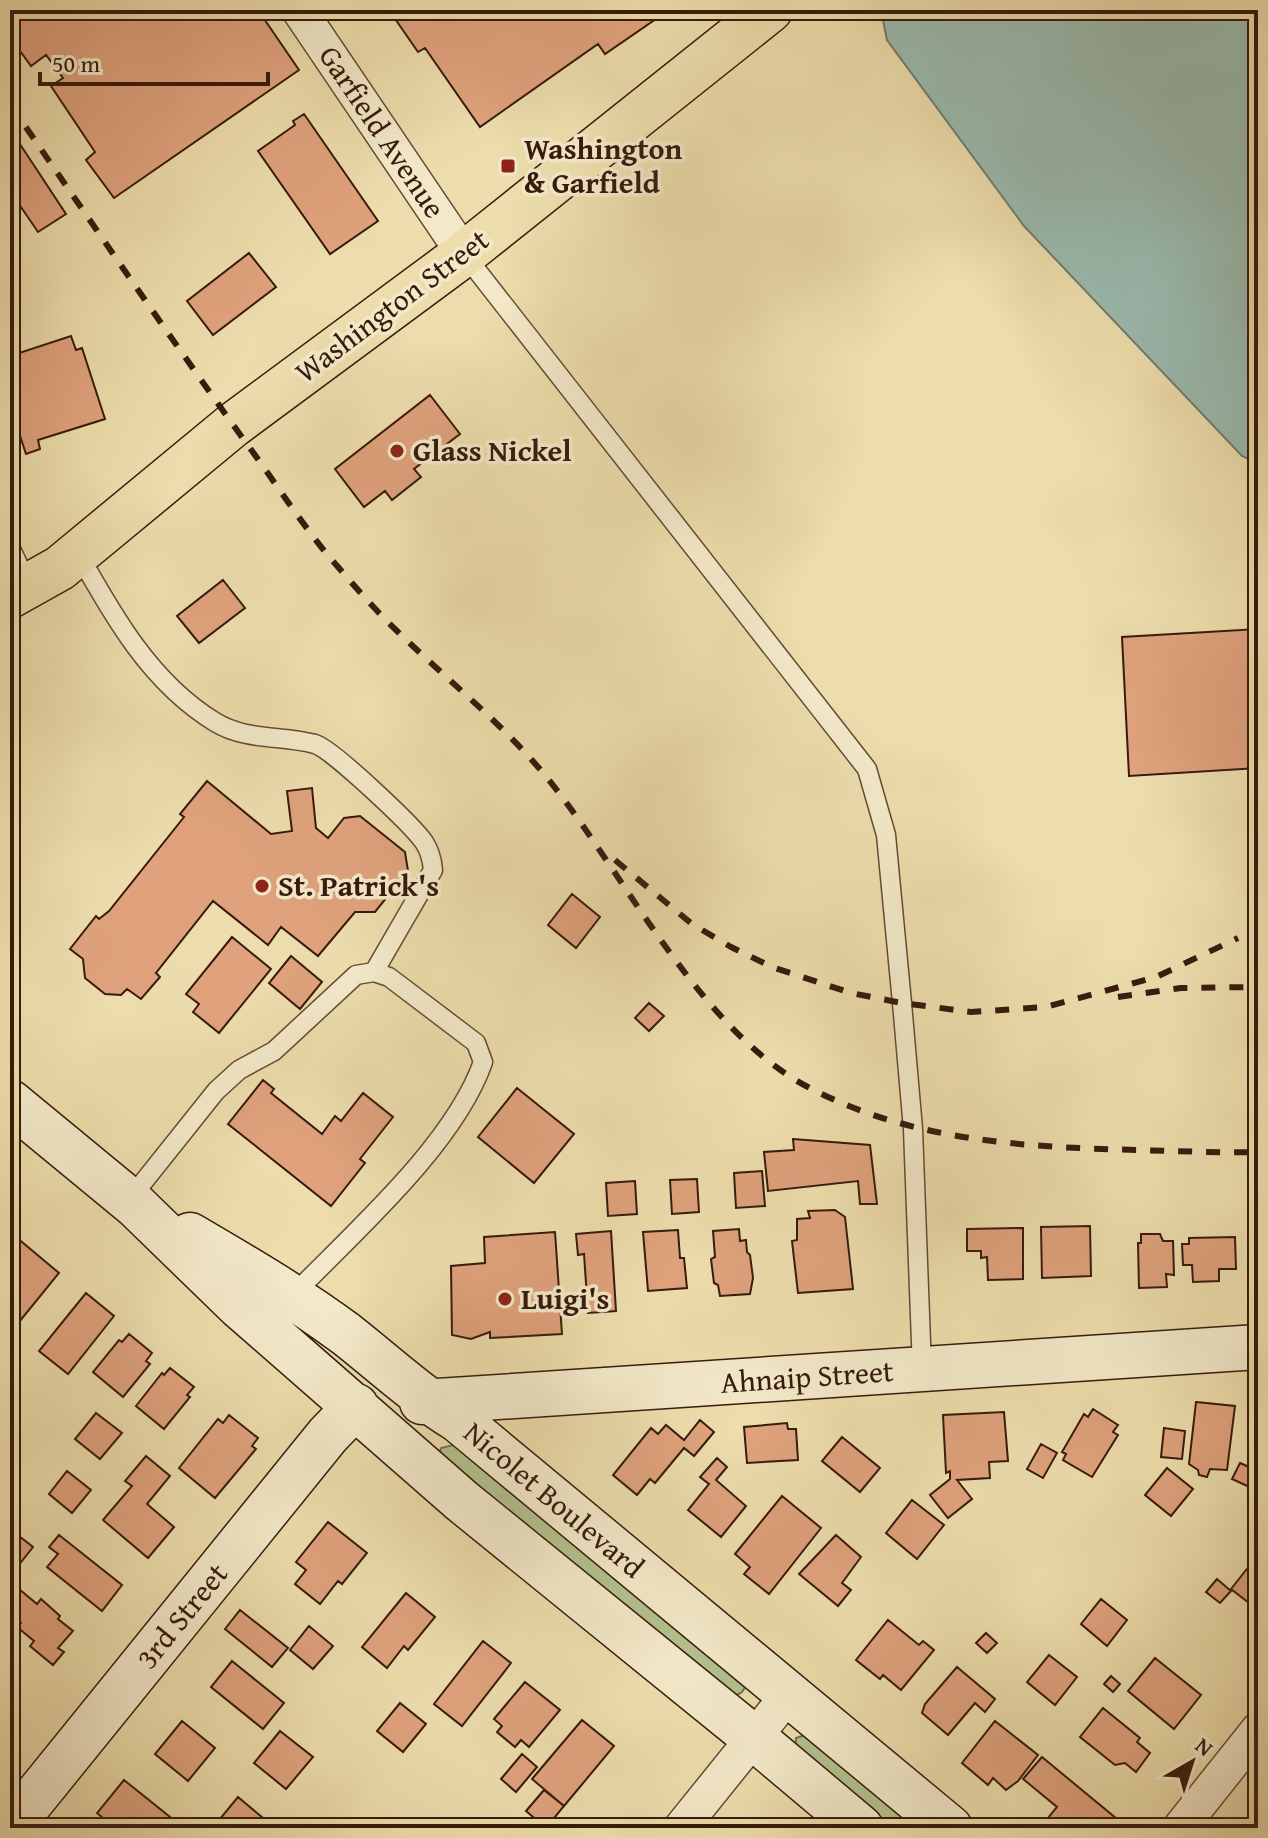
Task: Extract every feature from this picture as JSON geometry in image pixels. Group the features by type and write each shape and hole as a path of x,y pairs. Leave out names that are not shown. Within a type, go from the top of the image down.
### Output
{"main road":[{"name":"Washington Street","path":"20,592 60,568 233,425 464,254 770,10"}],"street":[{"name":"Garfield Avenue","path":"299,10 464,254"},
{"name":"Nicolet Boulevard","path":"11,1105 132,1202 239,1306 462,1501 861,1828"},
{"name":"Nicolet Boulevard","path":"132,1202 254,1272 345,1334 428,1402 458,1420 950,1828"},
{"name":"Ahnaip Street","path":"356,1406 1258,1347"},
{"name":"3rd Street","path":"10,1828 328,1435 356,1406"},
{"path":"681,1828 789,1694"},
{"path":"1180,1828 1258,1730"}],"lane":[{"path":"464,254 867,769 886,835 892,896 913,1129 922,1369"},
{"path":"10,547 20,592"},
{"path":"78,553 128,638 154,669 214,722 239,734 317,745 341,761 423,840 432,857 433,870 374,972"},
{"path":"132,1202 227,1080 274,1051 356,975 374,972 389,977 476,1043 483,1062 475,1084 444,1132 387,1199 291,1297"}],"green space":[{"path":"457,1444 746,1683 742,1691 729,1695 439,1455 441,1448"},
{"path":"811,1733 929,1828 887,1828 795,1753 796,1738"}],"water":[{"path":"881,10 1258,10 1258,464 1242,456 1024,226 887,40"}],"building":[{"path":"10,10 258,10 299,70 114,198 86,160 95,152 51,86 63,78 46,55 31,66 10,37"},
{"path":"389,10 669,10 605,54 598,44 480,127 425,48 418,52"},
{"path":"304,114 378,221 330,254 258,151 295,125 293,121"},
{"path":"10,129 66,214 38,232 10,191"},
{"path":"249,253 276,287 213,335 187,301"},
{"path":"71,336 76,350 82,348 105,419 38,440 40,449 26,454 16,424 10,426 10,356"},
{"name":"Glass Nickel","path":"430,395 460,434 414,469 421,477 392,500 385,491 364,507 335,469"},
{"path":"223,580 245,608 199,643 177,616"},
{"path":"1258,629 1258,768 1129,776 1122,637"},
{"name":"St. Patrick's","path":"207,781 271,834 292,831 287,791 312,788 316,828 328,838 344,818 360,816 405,852 408,871 375,912 355,912 318,956 281,927 268,945 213,901 156,973 160,977 141,999 127,989 121,995 105,994 85,978 83,959 70,949 96,916 99,919 109,911 184,817 180,814"},
{"path":"572,894 600,917 576,948 548,925"},
{"path":"232,937 271,969 219,1033 193,1012 199,1004 186,994"},
{"path":"291,956 322,982 300,1009 269,983"},
{"path":"649,1003 664,1016 649,1031 635,1018"},
{"path":"263,1080 274,1089 271,1093 322,1134 335,1116 341,1121 363,1093 393,1117 360,1159 365,1163 331,1206 228,1124"},
{"path":"517,1088 574,1134 534,1183 478,1137"},
{"path":"793,1139 870,1145 877,1204 860,1204 858,1181 768,1191 764,1152 794,1150"},
{"path":"762,1171 765,1206 736,1208 734,1173"},
{"path":"1252,1175 1258,1175 1258,1193 1253,1193"},
{"path":"697,1179 699,1212 672,1214 670,1180"},
{"path":"635,1181 637,1214 608,1216 606,1183"},
{"path":"835,1210 845,1217 853,1289 798,1293 792,1241 797,1240 797,1219 810,1218 808,1211"},
{"path":"1090,1226 1091,1276 1042,1278 1041,1227"},
{"path":"1023,1228 1023,1279 988,1280 987,1257 981,1258 981,1251 967,1251 967,1229"},
{"path":"739,1229 740,1241 746,1240 750,1255 753,1278 750,1294 720,1296 718,1285 714,1283 711,1259 715,1257 713,1231"},
{"path":"678,1230 687,1288 648,1291 643,1232"},
{"path":"611,1231 616,1311 588,1313 584,1254 578,1255 576,1234"},
{"path":"10,1232 59,1273 15,1327 10,1323"},
{"name":"Luigi's","path":"555,1232 562,1334 490,1338 490,1332 471,1339 452,1335 451,1266 485,1263 484,1237"},
{"path":"1141,1234 1160,1234 1163,1241 1173,1241 1174,1275 1166,1274 1167,1287 1139,1288 1138,1243 1141,1243"},
{"path":"1254,1234 1258,1234 1257,1281"},
{"path":"1235,1237 1236,1269 1219,1269 1219,1281 1193,1282 1192,1265 1183,1265 1182,1244 1189,1244 1189,1238"},
{"path":"86,1293 114,1316 68,1374 39,1351"},
{"path":"129,1334 152,1353 146,1361 150,1364 123,1397 93,1372 119,1340 122,1342"},
{"path":"170,1368 194,1387 187,1395 190,1397 164,1429 136,1406 162,1373 164,1375"},
{"path":"1196,1402 1235,1406 1227,1470 1210,1469 1207,1477 1199,1475 1198,1470 1189,1464"},
{"path":"1093,1409 1118,1425 1113,1432 1118,1435 1092,1477 1063,1460 1066,1454 1062,1452 1084,1414 1088,1417"},
{"path":"1004,1412 1008,1461 989,1462 990,1478 957,1480 972,1499 948,1518 930,1495 950,1479 950,1471 946,1473 943,1415"},
{"path":"96,1413 122,1433 100,1459 75,1439"},
{"path":"229,1415 258,1438 252,1446 256,1449 215,1498 179,1468 218,1419 223,1423"},
{"path":"700,1420 714,1432 694,1456 684,1448 655,1483 650,1479 637,1495 613,1475 651,1428 658,1434 666,1425 684,1440"},
{"path":"787,1423 788,1429 796,1429 798,1460 747,1463 744,1427"},
{"path":"1164,1428 1185,1431 1182,1459 1161,1457"},
{"path":"842,1437 880,1468 860,1492 822,1461"},
{"path":"1041,1444 1057,1453 1043,1478 1027,1469"},
{"path":"146,1456 170,1476 147,1504 174,1527 148,1558 103,1520 132,1486 125,1481"},
{"path":"717,1458 727,1467 716,1480 746,1506 721,1537 688,1510 709,1484 700,1477"},
{"path":"1240,1463 1258,1471 1258,1491 1232,1479"},
{"path":"1167,1468 1193,1489 1171,1516 1145,1495"},
{"path":"67,1471 91,1490 72,1513 49,1494"},
{"path":"782,1496 821,1528 769,1594 744,1574 750,1567 735,1554"},
{"path":"912,1500 944,1525 917,1559 886,1533"},
{"path":"328,1522 367,1553 342,1584 338,1581 320,1604 295,1584 306,1570 296,1562"},
{"path":"10,1529 33,1547 14,1571 10,1568"},
{"path":"59,1535 122,1585 102,1611 47,1567 58,1554 49,1547"},
{"path":"836,1535 861,1557 842,1583 851,1590 838,1606 799,1574"},
{"path":"1258,1555 1258,1610 1231,1589"},
{"path":"1217,1579 1231,1591 1220,1603 1206,1592"},
{"path":"19,1589 37,1604 41,1599 73,1631 58,1648 64,1652 53,1665 30,1646 34,1641 17,1627 21,1623 10,1613 10,1600"},
{"path":"406,1593 435,1617 408,1650 404,1646 387,1668 362,1647"},
{"path":"1101,1599 1127,1620 1107,1646 1081,1624"},
{"path":"240,1610 288,1648 272,1667 225,1629"},
{"path":"888,1620 919,1645 923,1641 934,1650 901,1690 883,1675 880,1679 856,1660"},
{"path":"309,1626 333,1646 313,1669 290,1650"},
{"path":"986,1633 997,1643 987,1653 976,1643"},
{"path":"483,1641 511,1663 462,1726 434,1704"},
{"path":"1049,1655 1077,1677 1055,1705 1027,1682"},
{"path":"1155,1658 1201,1695 1174,1729 1128,1691"},
{"path":"232,1661 284,1703 263,1729 211,1687"},
{"path":"957,1667 995,1699 985,1712 975,1703 948,1735 922,1713 925,1704"},
{"path":"1111,1676 1120,1684 1113,1692 1104,1684"},
{"path":"525,1682 560,1710 529,1747 521,1740 515,1747 497,1732 502,1726 494,1719"},
{"path":"10,1688 19,1695 11,1705 20,1712 10,1724"},
{"path":"400,1703 426,1724 403,1752 377,1731"},
{"path":"1103,1708 1140,1738 1137,1742 1150,1753 1136,1772 1125,1763 1115,1765 1080,1737"},
{"path":"582,1720 614,1746 564,1806 532,1779"},
{"path":"182,1721 215,1748 188,1781 155,1754"},
{"path":"995,1721 1038,1755 1018,1781 1006,1790 993,1778 988,1785 962,1763"},
{"path":"280,1731 313,1757 286,1789 254,1763"},
{"path":"522,1754 537,1767 516,1792 501,1779"},
{"path":"1042,1757 1117,1819 1110,1828 1048,1828 1043,1824 1057,1807 1023,1779"},
{"path":"124,1780 170,1817 161,1828 115,1828 97,1813"},
{"path":"544,1790 564,1806 546,1828 526,1811"},
{"path":"238,1797 263,1818 255,1828 229,1828 219,1820"}],"railway":[{"path":"10,104 320,545 387,622 499,726 538,767 700,992 733,1029 768,1061 806,1086 845,1104 885,1119 967,1138 1093,1149 1258,1152"},
{"path":"615,860 692,924 772,967 851,993 971,1012 1046,1007 1156,977 1238,938"},
{"path":"1118,997 1181,988 1258,987"}],"place":[{"name":"Washington & Garfield","path":"508,166"},
{"name":"Glass Nickel","path":"397,451"},
{"name":"St. Patrick's","path":"262,886"},
{"name":"Luigi's","path":"505,1299"}]}
